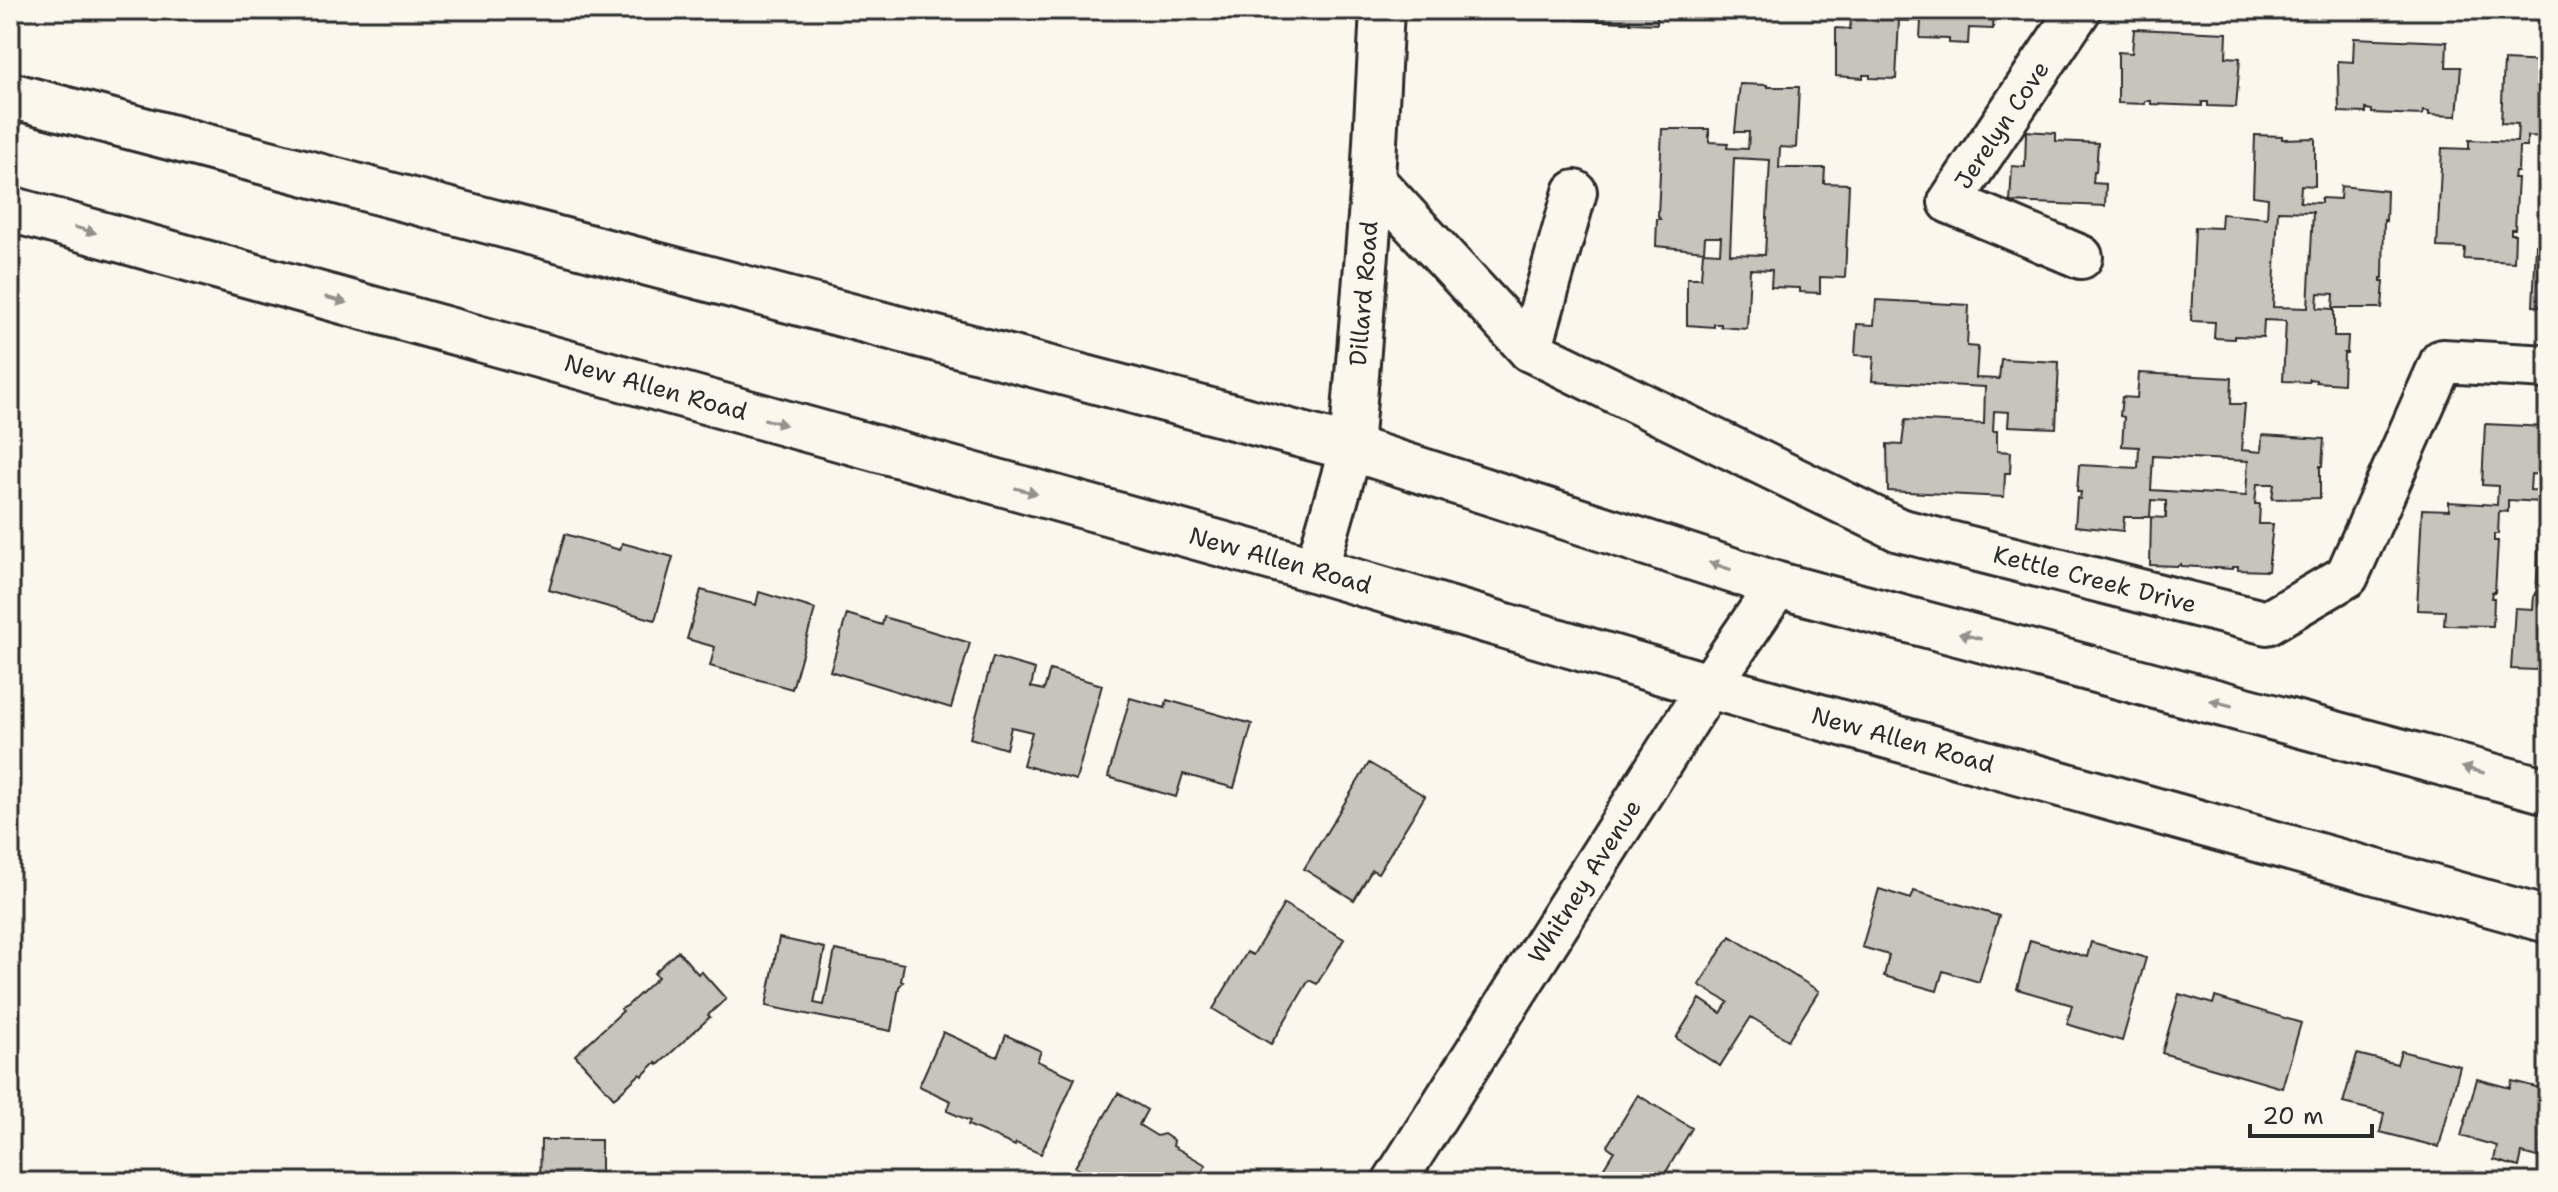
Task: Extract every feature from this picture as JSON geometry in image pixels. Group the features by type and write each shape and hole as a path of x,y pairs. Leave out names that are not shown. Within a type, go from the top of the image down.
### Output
{"main road":[{"path":"10,95 1351,448 1778,585 2548,791"},
{"name":"New Allen Road","path":"10,209 1316,570 1709,686 2548,920"}],"street":[{"name":"Dillard Road","path":"1316,570 1351,448 1373,180 1382,10"},
{"name":"Jerelyn Cove","path":"2079,10 1950,202 2081,257"},
{"name":"Kettle Creek Drive","path":"1373,180 1530,350 1899,530 2267,623 2347,576 2442,361 2548,367"},
{"path":"1530,350 1575,192"},
{"name":"Whitney Avenue","path":"1394,1182 1709,686 1778,585"}],"building":[{"path":"1540,10 1657,10 1657,24 1630,23 1630,20 1576,20 1576,17 1540,18"},
{"path":"1852,10 1994,10 1993,29 1969,28 1968,44 1949,43 1949,39 1920,38 1921,21 1899,20 1896,79 1870,78 1870,75 1863,75 1863,78 1836,76 1836,28 1850,29"},
{"path":"2134,29 2227,33 2226,57 2240,58 2236,107 2208,106 2208,102 2202,102 2202,106 2151,104 2151,101 2145,101 2145,104 2118,103 2118,52 2132,53"},
{"path":"2354,38 2447,42 2446,67 2461,67 2457,116 2429,115 2429,112 2423,111 2422,115 2372,113 2372,110 2366,109 2366,113 2339,112 2338,61 2353,62"},
{"path":"2504,60 2548,62 2548,137 2527,136 2527,147 2519,147 2518,172 2515,172 2514,178 2518,178 2515,229 2511,229 2511,234 2515,234 2514,262 2464,259 2465,248 2437,247 2442,148 2469,149 2469,140 2517,142 2518,124 2501,123"},
{"path":"1740,84 1799,87 1796,148 1780,147 1779,168 1825,168 1824,183 1849,184 1845,278 1820,277 1820,293 1800,292 1800,288 1771,287 1772,270 1750,269 1747,329 1721,327 1721,324 1714,324 1714,327 1687,325 1687,278 1701,278 1703,252 1720,253 1721,237 1705,237 1704,251 1656,246 1657,219 1660,219 1662,129 1709,129 1709,142 1728,143 1727,148 1748,149 1749,132 1735,132","holes":["1734,158 1770,160 1765,255 1730,254"]},
{"path":"2026,131 2056,133 2056,141 2098,143 2093,183 2106,184 2105,206 2010,202 2012,166 2025,167"},
{"path":"2255,135 2282,136 2282,139 2315,138 2315,186 2301,185 2300,202 2321,203 2321,198 2340,199 2341,186 2387,191 2382,308 2333,308 2334,294 2318,293 2317,308 2334,309 2334,336 2348,336 2343,384 2309,379 2309,382 2283,381 2286,321 2264,320 2263,337 2234,336 2234,339 2214,338 2215,322 2191,321 2195,227 2221,228 2222,214 2267,218 2268,198 2253,196","holes":["2278,211 2313,212 2308,308 2273,307"]},
{"path":"2536,245 2548,246 2548,307 2533,306"},
{"path":"1876,300 1969,305 1967,346 1978,347 1976,378 1999,379 2001,359 2059,362 2056,428 2008,426 2009,412 1994,411 1993,431 1997,431 1997,451 2011,452 2010,473 2005,473 2004,497 1888,491 1887,444 1902,445 1905,420 1984,424 1985,387 1872,381 1874,356 1855,355 1857,324 1874,325"},
{"path":"2139,373 2232,378 2231,404 2245,404 2241,450 2261,452 2262,435 2324,439 2320,498 2272,499 2274,484 2257,484 2255,504 2260,504 2259,524 2273,524 2268,571 2181,564 2150,565 2151,517 2166,518 2166,501 2151,500 2150,517 2124,517 2123,531 2075,526 2077,498 2080,499 2081,492 2077,492 2079,465 2138,468 2139,447 2122,446 2124,417 2120,416 2122,397 2137,398","holes":["2153,456 2248,461 2246,496 2151,490"]},
{"path":"2485,424 2546,427 2546,475 2531,474 2530,490 2548,491 2548,671 2544,671 2545,667 2537,667 2537,670 2511,669 2515,608 2533,609 2536,595 2541,502 2508,500 2508,512 2499,511 2498,534 2494,534 2494,541 2498,541 2495,592 2492,592 2491,598 2494,598 2493,626 2444,625 2445,611 2417,610 2422,509 2449,510 2449,502 2497,505 2498,486 2482,485"},
{"path":"565,534 620,550 622,543 673,557 655,620 549,590"},
{"path":"701,590 756,605 759,592 815,609 792,689 710,666 715,647 687,639"},
{"path":"847,614 882,625 884,617 970,643 951,708 830,671"},
{"path":"993,657 1035,669 1031,687 1044,690 1050,670 1102,685 1076,780 1023,765 1032,732 1011,727 1006,749 970,738"},
{"path":"1130,698 1165,708 1167,700 1252,724 1234,788 1183,774 1176,797 1108,777"},
{"path":"1369,763 1425,796 1378,873 1372,870 1354,900 1304,869"},
{"path":"1879,889 1911,899 1914,891 1999,916 1979,982 1943,971 1937,991 1884,976 1889,955 1862,947"},
{"path":"1284,904 1344,939 1317,984 1309,980 1271,1044 1213,1009 1247,952 1253,955"},
{"path":"1730,936 1819,991 1788,1040 1751,1017 1720,1066 1676,1038 1700,999 1721,1013 1728,1002 1699,985"},
{"path":"779,938 825,948 814,1003 824,1005 835,950 904,964 903,982 899,987 891,1031 766,1006"},
{"path":"2030,940 2087,957 2091,942 2146,958 2122,1041 2067,1024 2072,1005 2017,989"},
{"path":"678,951 726,999 658,1065 656,1062 614,1098 575,1055 658,977 654,973"},
{"path":"2179,994 2213,1004 2215,997 2301,1023 2282,1088 2162,1053"},
{"path":"943,1032 997,1057 1006,1035 1041,1051 1037,1061 1075,1078 1041,1154 968,1125 970,1121 947,1111 951,1101 919,1086"},
{"path":"2401,1051 2460,1066 2439,1147 2380,1132 2384,1113 2343,1103 2357,1054 2397,1064"},
{"path":"2477,1079 2510,1088 2512,1081 2548,1090 2548,1160 2522,1153 2519,1167 2494,1160 2497,1146 2461,1136"},
{"path":"1118,1093 1147,1110 1139,1125 1157,1136 1164,1134 1174,1141 1173,1146 1206,1165 1196,1182 1100,1182 1075,1167"},
{"path":"1638,1095 1692,1128 1660,1182 1595,1182 1614,1151 1607,1146"},
{"path":"541,1140 601,1140 601,1181 606,1182 540,1182"}]}
